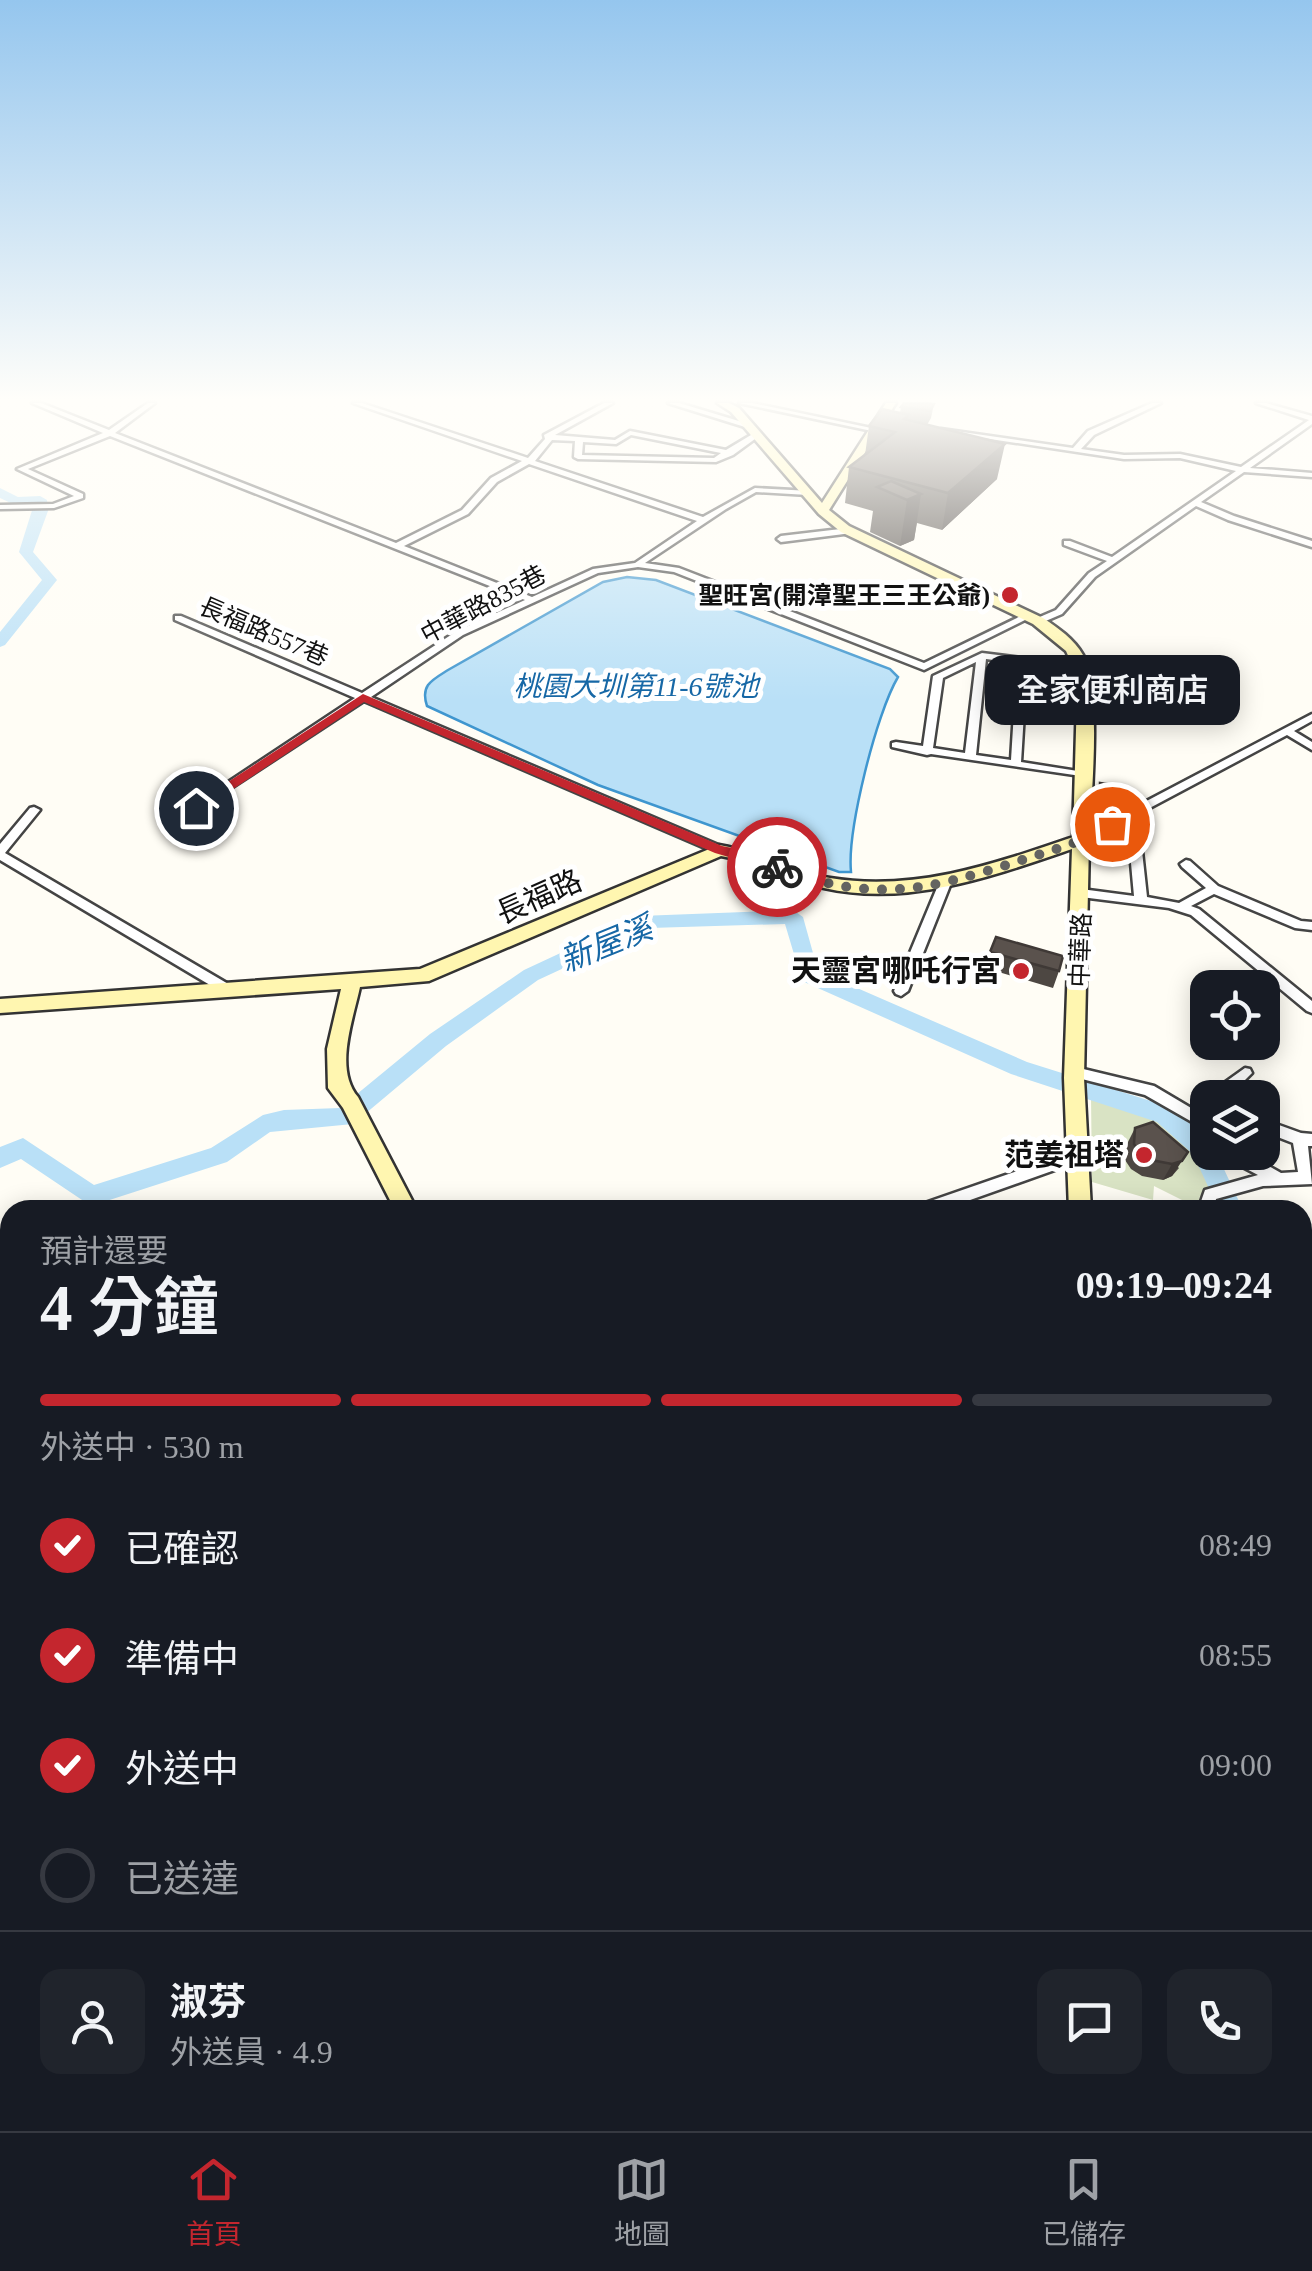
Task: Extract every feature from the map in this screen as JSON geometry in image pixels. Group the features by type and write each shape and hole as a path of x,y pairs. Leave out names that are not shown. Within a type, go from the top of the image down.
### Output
{"street":[{"path":"0,507 38,507 55,502"},
{"path":"284,502 528,598"},
{"path":"395,547 465,512 474,502"},
{"path":"650,502 704,520"},
{"name":"中華路835巷","path":"196,808 454,636 528,598 596,570 637,565 734,502"},
{"path":"816,502 849,531 1059,634 1084,668"},
{"path":"823,511 828,502"},
{"path":"637,565 676,570 924,667 1033,619 1060,612 1092,574 1195,502"},
{"path":"1197,502 1230,518 1312,544"},
{"path":"781,539 849,531"},
{"path":"1067,543 1113,560"},
{"name":"長福路557巷","path":"178,618 720,850"},
{"path":"928,752 938,676 982,656 1084,668"},
{"path":"970,758 982,656"},
{"path":"1016,764 1022,660"},
{"name":"中華路","path":"1080,1200 1074,1081 1084,839 1084,668"},
{"path":"720,850 747,855 824,883 864,890 897,891 945,883 1084,839 1312,717"},
{"path":"1288,731 1312,746"},
{"path":"896,745 1084,775"},
{"path":"34,810 0,854 225,988"},
{"path":"1108,828 1136,852 1141,902"},
{"name":"長福路","path":"0,1006 434,972 720,850"},
{"path":"1186,864 1214,889 1299,925 1312,926"},
{"path":"902,991 945,883"},
{"path":"1182,906 1214,889"},
{"path":"1082,893 1182,906 1196,912 1312,1008"},
{"path":"352,981 335,1072 338,1088 351,1103 401,1200"},
{"path":"1237,1080 1245,1073"},
{"path":"1074,1081 1149,1090 1190,1114"},
{"path":"1208,1200 1210,1194 1253,1183 1309,1179 1306,1139 1280,1131"},
{"path":"953,1200 1078,1156"},
{"path":"1260,1170 1280,1180"}],"green space":[{"path":"1091,1096 1168,1123 1190,1143 1190,1170 1207,1170 1213,1188 1199,1200 1182,1200 1154,1186 1153,1200 1092,1182"}],"water":[{"name":"桃園大圳第11-6號池","path":"627,577 656,580 890,669 898,677 881,717 865,773 854,829 851,872 839,872 598,785 427,706 426,688 437,677 603,582"}],"building":[{"path":"1100,783 1121,786 1122,797 1100,795"},
{"path":"996,937 1063,956 1059,971 990,952"},
{"path":"1153,1122 1188,1152 1182,1161 1172,1164 1151,1160 1140,1153 1134,1144 1135,1128"}],"waterway":[{"name":"新屋溪","path":"0,642 50,580 26,552 41,511 40,502"},
{"name":"新屋溪","path":"0,1158 23,1148 91,1196 219,1155 263,1124 284,1119 345,1117 438,1040 531,975 647,921 793,917 809,976 1019,1068 1165,1115 1202,1148 1226,1200"}],"way so far":[{"path":"777,867 824,883 864,890 930,887 1084,839 1112,824"}],"place":[{"name":"聖旺宮(開漳聖王三王公爺)","path":"1010,595"},
{"name":"全家便利商店","path":"1112,824"},
{"name":"天靈宮哪吒行宮","path":"1021,971"},
{"name":"范姜祖塔","path":"1144,1155"}],"route":[{"path":"196,808 363,697 720,850 777,867"}]}
